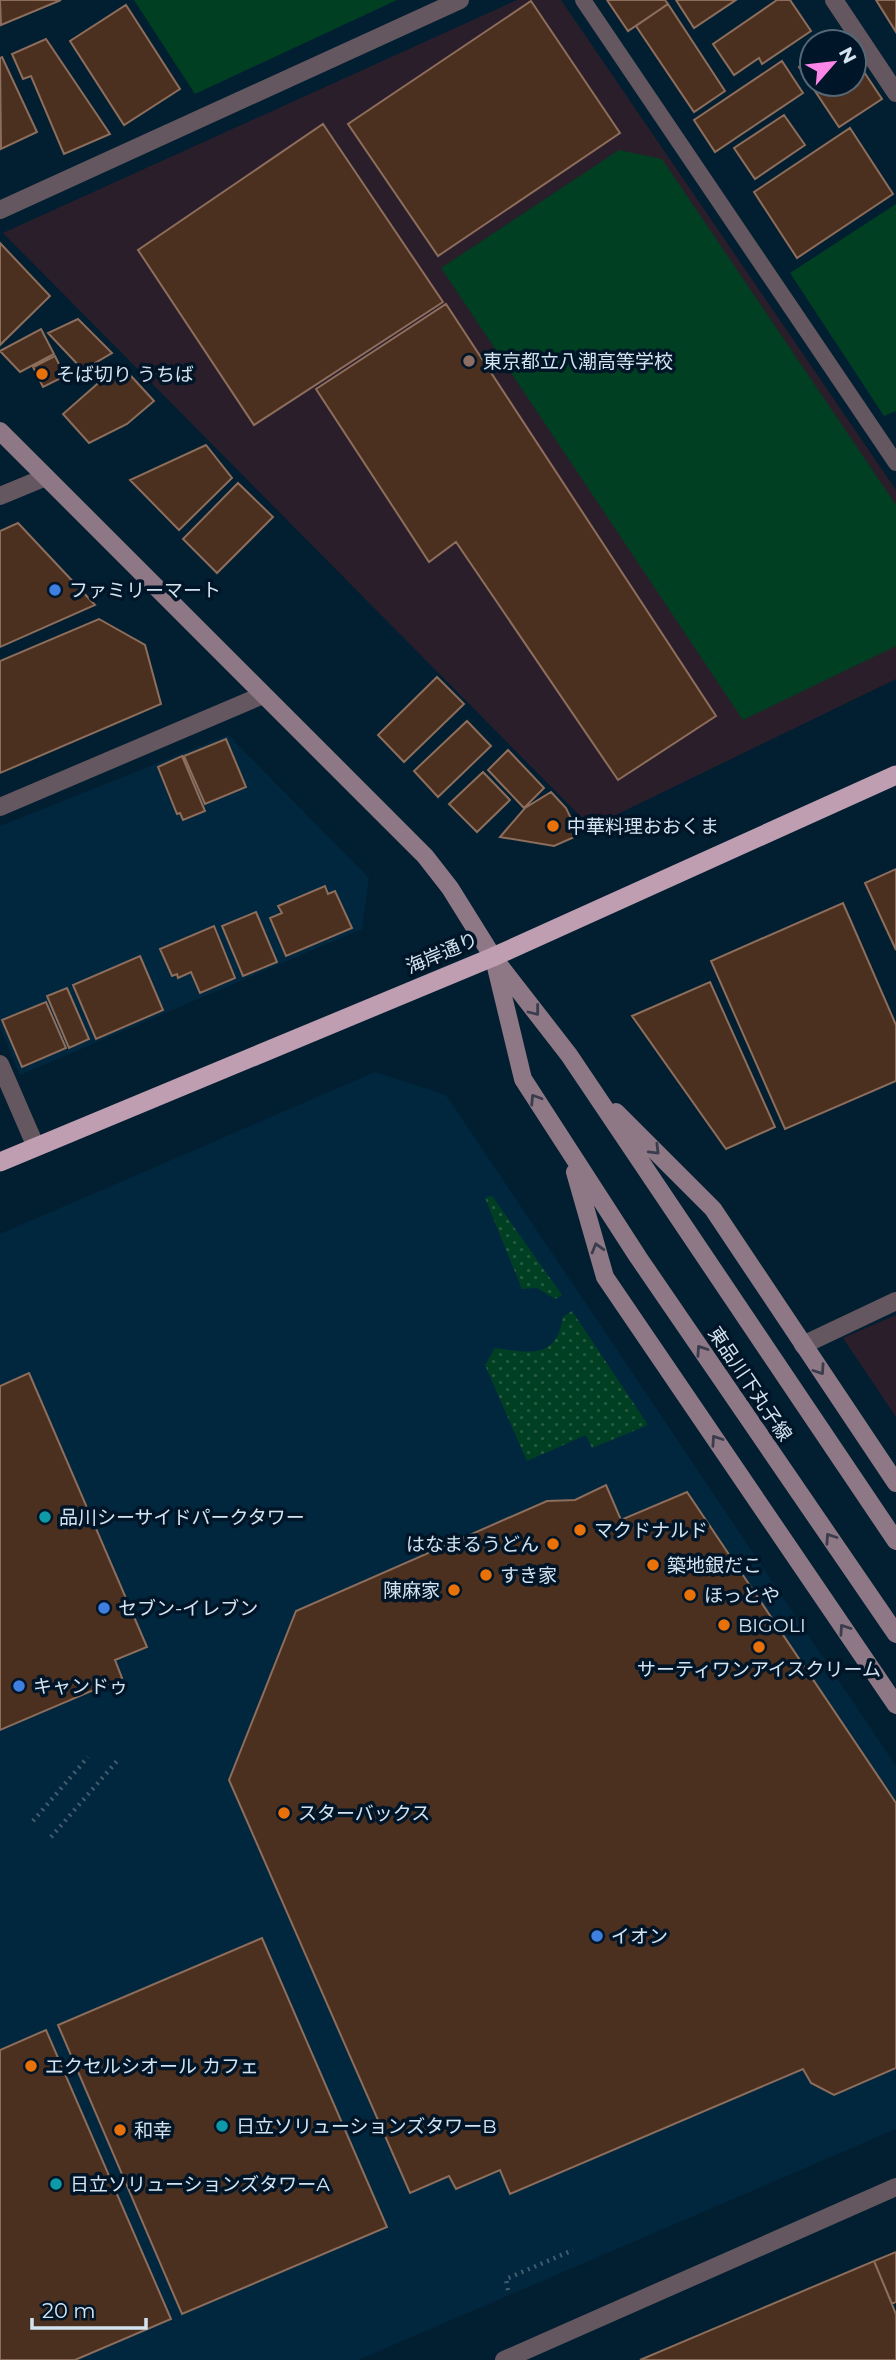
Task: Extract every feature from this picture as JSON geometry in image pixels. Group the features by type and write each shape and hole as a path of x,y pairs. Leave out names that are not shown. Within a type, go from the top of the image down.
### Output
{"highway":[{"name":"海岸通り","path":"0,1162 493,957 896,775"}],"main road":[{"path":"0,431 425,856 450,888 493,957 589,1084 713,1209 896,1483"},
{"path":"493,957 523,1079 571,1157 606,1277 896,1705"},
{"name":"東品川下丸子線","path":"589,1084 683,1228 896,1541"},
{"name":"東品川下丸子線","path":"571,1157 896,1634"}],"street":[{"path":"0,210 460,0"},
{"path":"834,0 896,93"},
{"path":"0,496 46,477"},
{"path":"0,807 263,695"},
{"path":"0,1064 36,1147"},
{"path":"803,1345 896,1301"},
{"path":"504,2360 896,2187"}],"lane":[{"path":"583,0 896,463"}],"path":[{"path":"33,1821 89,1756"},
{"path":"51,1837 117,1761"},
{"path":"509,2290 506,2279 573,2250"}],"shaded area":[{"name":"東京都立八潮高等学校","path":"517,0 561,0 896,490 896,679 591,827 3,233"},
{"path":"228,735 369,878 362,929 20,1075 0,1027 0,826"},
{"path":"375,1072 446,1095 896,1766 896,2129 358,2360 0,2360 0,1234"},
{"path":"896,1315 896,1417 843,1338"}],"green space":[{"path":"134,0 397,0 195,94"},
{"path":"619,150 662,159 896,505 896,646 743,720 441,268"},
{"path":"896,204 896,411 884,416 790,273"},
{"path":"492,1196 562,1295 555,1299 537,1288 522,1289 485,1198"},
{"path":"572,1311 648,1425 592,1448 586,1435 527,1461 485,1365 495,1348 530,1352 547,1347 554,1341 563,1317"}],"building":[{"path":"0,0 61,0 1,25"},
{"path":"607,0 665,0 668,4 628,31"},
{"path":"676,0 736,0 694,28"},
{"path":"777,0 790,0 809,28 798,28 798,40 762,64 759,58 734,75 713,44"},
{"path":"876,0 896,0 896,32"},
{"path":"531,1 620,133 438,256 348,124"},
{"path":"668,4 725,91 694,112 636,26"},
{"path":"126,5 180,89 124,125 70,41"},
{"path":"46,39 110,134 64,154 31,76 23,79 12,54"},
{"path":"2,57 37,132 1,149 0,58"},
{"path":"782,61 798,85 798,96 715,152 694,120"},
{"path":"868,78 882,99 839,127 820,98 868,98"},
{"path":"784,115 805,145 755,179 734,148"},
{"path":"323,124 443,302 254,425 138,250"},
{"path":"850,128 893,194 797,258 754,192"},
{"path":"0,243 50,296 0,345"},
{"path":"446,304 716,716 618,780 456,542 429,562 316,389"},
{"path":"78,319 112,353 83,370 48,333"},
{"path":"41,329 54,354 20,372 0,351"},
{"path":"55,356 65,376 43,387 33,367"},
{"path":"120,364 154,401 127,424 89,443 63,414"},
{"path":"206,445 232,478 179,530 130,480"},
{"path":"238,483 273,517 217,573 183,539"},
{"path":"18,523 95,605 0,647 0,531"},
{"path":"99,619 145,645 161,704 0,773 0,661"},
{"path":"437,677 464,704 404,762 378,735"},
{"path":"467,721 491,746 438,797 414,771"},
{"path":"226,739 246,787 205,804 184,756"},
{"path":"508,750 544,788 524,808 488,770"},
{"path":"182,756 205,811 183,820 180,813 177,814 158,767"},
{"path":"483,772 510,800 477,832 449,804"},
{"path":"551,792 566,808 579,835 554,846 500,837 525,808"},
{"path":"896,869 896,950 865,883"},
{"path":"325,886 328,894 335,891 352,928 286,956 270,918 282,913 278,906"},
{"path":"843,903 896,1025 896,1081 785,1129 711,961"},
{"path":"256,912 277,962 243,976 222,926"},
{"path":"214,926 235,978 200,993 191,972 178,978 177,974 172,976 160,949"},
{"path":"140,956 163,1010 96,1039 73,985"},
{"path":"710,982 775,1127 726,1149 632,1016"},
{"path":"67,988 89,1039 69,1048 47,996"},
{"path":"46,1002 66,1048 22,1067 2,1020"},
{"name":"品川シーサイドパークタワー","path":"29,1373 147,1647 115,1660 122,1678 0,1730 0,1386"},
{"name":"イオン","path":"606,1485 621,1520 687,1492 896,1803 896,2068 834,2095 811,2083 803,2069 510,2194 500,2170 456,2189 449,2176 410,2193 229,1780 296,1611 547,1501 575,1500"},
{"name":"日立ソリューションズタワーB","path":"262,1938 387,2227 182,2314 58,2025"},
{"name":"日立ソリューションズタワーA","path":"46,2030 171,2319 75,2360 0,2360 0,2050"},
{"path":"896,2252 896,2302 892,2304 874,2261"},
{"path":"874,2261 896,2314 896,2360 640,2360"}],"place":[{"name":"東京都立八潮高等学校","path":"469,361"},
{"name":"そば切り うちば","path":"42,374"},
{"name":"ファミリーマート","path":"55,590"},
{"name":"中華料理おおくま","path":"553,826"},
{"name":"品川シーサイドパークタワー","path":"45,1517"},
{"name":"マクドナルド","path":"580,1530"},
{"name":"はなまるうどん","path":"553,1544"},
{"name":"築地銀だこ","path":"653,1565"},
{"name":"すき家","path":"486,1575"},
{"name":"陳麻家","path":"454,1590"},
{"name":"ほっとや","path":"690,1595"},
{"name":"セブン-イレブン","path":"104,1608"},
{"name":"BIGOLI","path":"724,1625"},
{"name":"サーティワンアイスクリーム","path":"759,1647"},
{"name":"キャンドゥ","path":"19,1686"},
{"name":"スターバックス","path":"284,1813"},
{"name":"イオン","path":"597,1936"},
{"name":"エクセルシオール カフェ","path":"31,2066"},
{"name":"日立ソリューションズタワーB","path":"222,2126"},
{"name":"和幸","path":"120,2130"},
{"name":"日立ソリューションズタワーA","path":"56,2184"}]}
